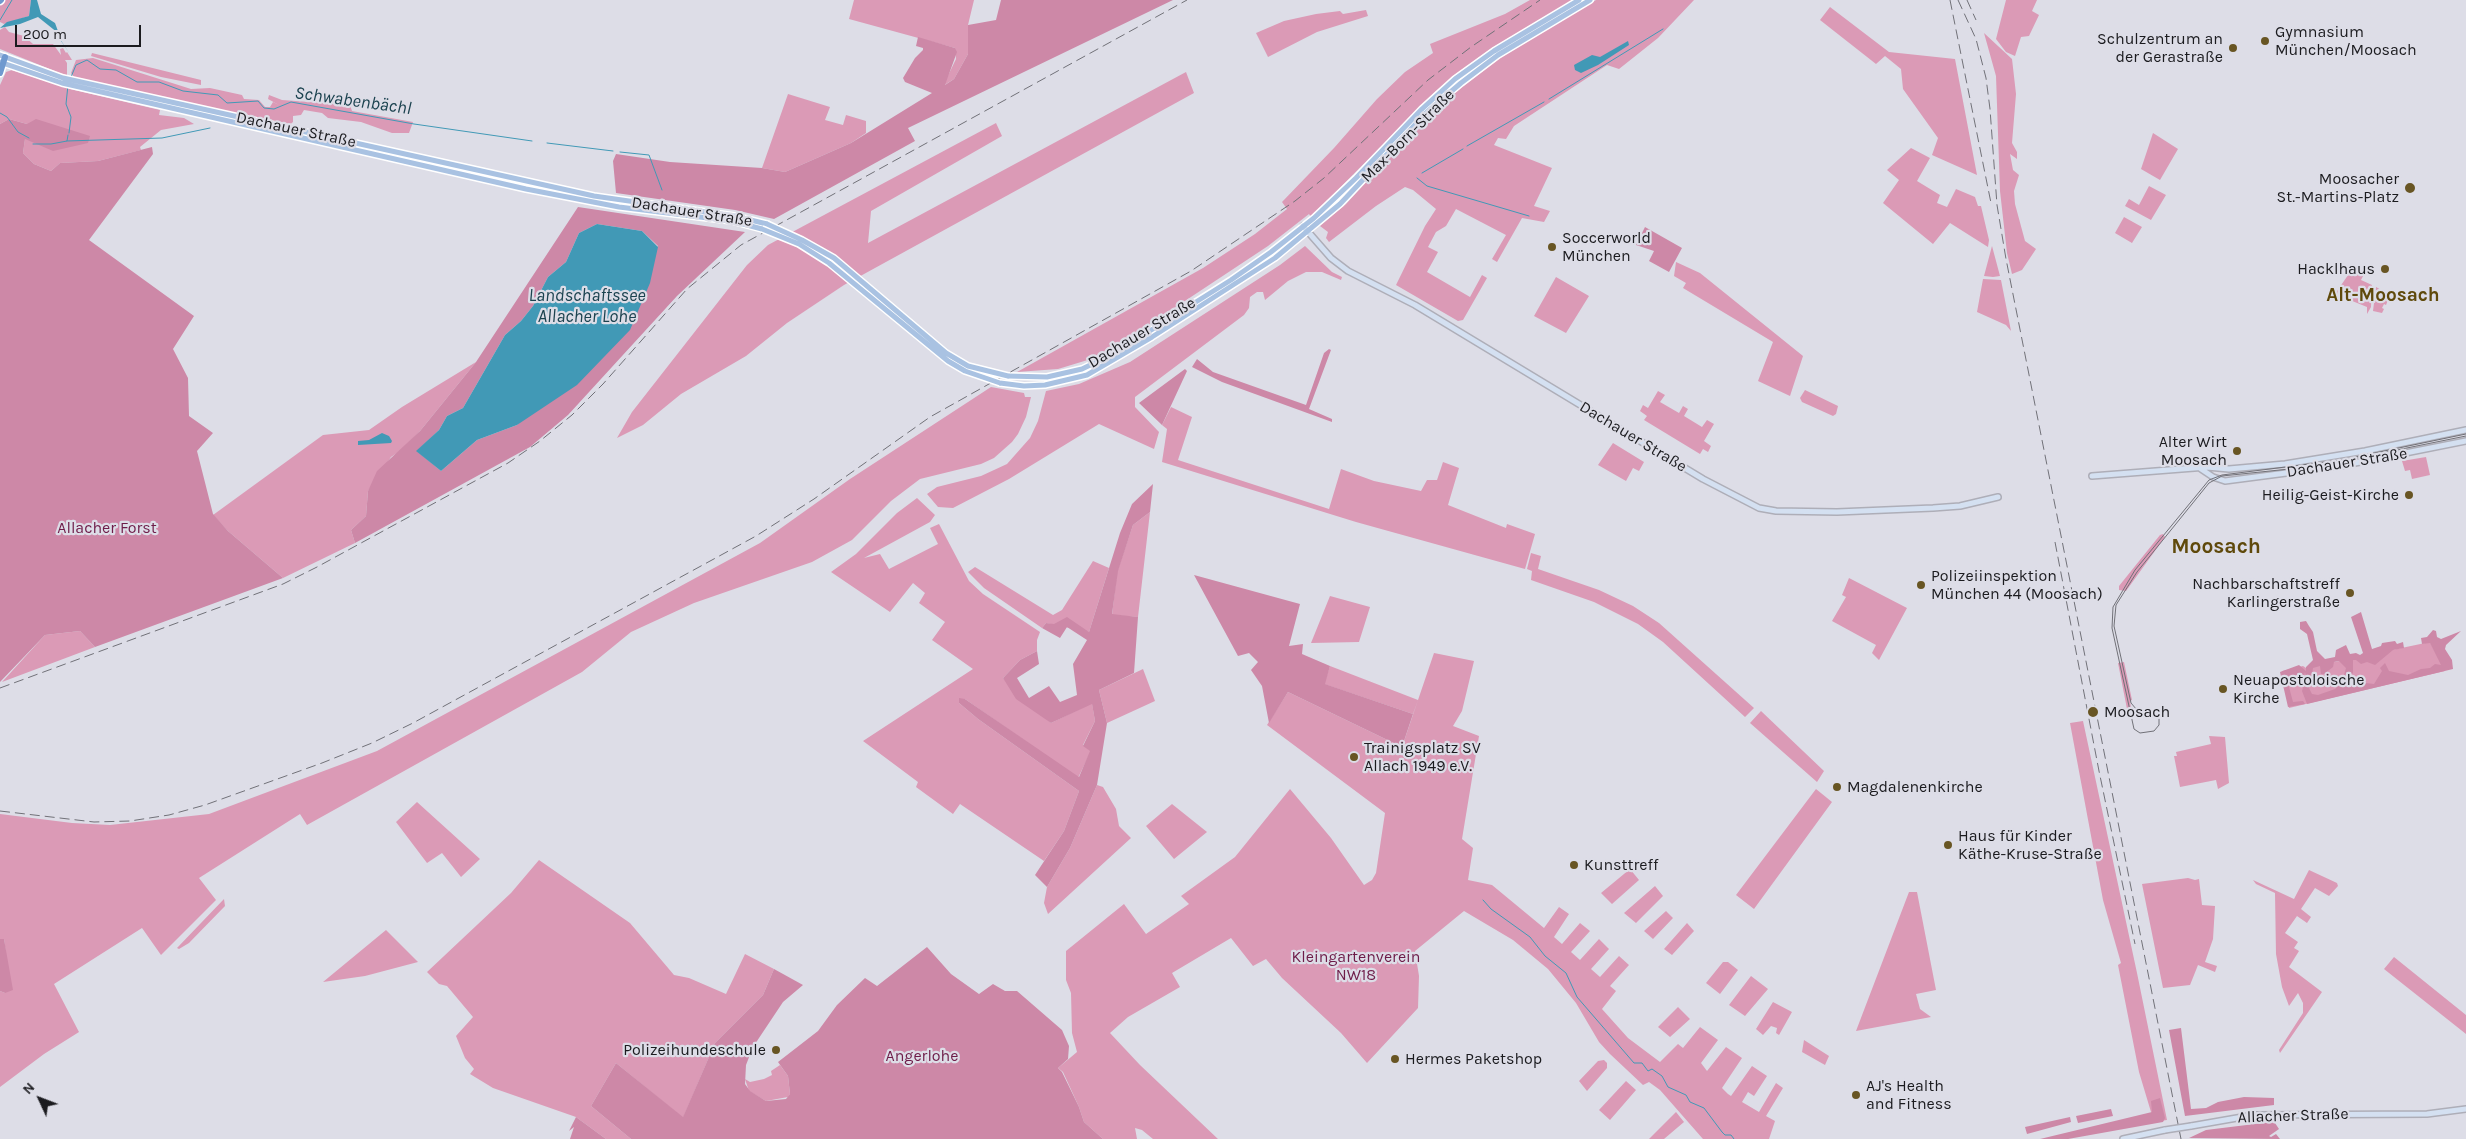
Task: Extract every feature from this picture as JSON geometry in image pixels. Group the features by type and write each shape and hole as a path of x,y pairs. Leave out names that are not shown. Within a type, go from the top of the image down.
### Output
{"highway":[{"path":"0,73 2,59"}],"main road":[{"name":"Max-Born-Straße","path":"1303,226 1343,192 1422,109 1455,79 1507,42 1579,0"},
{"name":"Max-Born-Straße","path":"1308,232 1340,204 1442,98 1498,55 1590,0"},
{"name":"Dachauer Straße","path":"2,59 63,81 594,196 732,221 762,229 799,244 829,263 948,361 966,371 1000,382 1024,386 1045,385 1087,375 1130,351 1275,258 1308,232"},
{"name":"Dachauer Straße","path":"683,212 734,216 767,224 802,240 834,258 946,353 968,366 1008,376 1044,378 1070,373 1113,354 1238,275 1303,226 1331,258 1348,271 1415,304 1696,475 1759,508 1776,511 1832,512 1933,508 1960,506 1998,497"},
{"name":"Dachauer Straße","path":"2092,476 2201,469 2207,467 2229,469 2318,460 2466,430"},
{"name":"Dachauer Straße","path":"2201,469 2213,478 2225,481 2340,466 2466,441"},
{"name":"Allacher Straße","path":"2122,1139 2232,1118 2274,1115 2427,1114 2466,1109"}],"green space":[{"path":"3,0 31,0 29,16 4,24 0,22 0,5"},
{"path":"854,0 974,0 968,25 968,54 954,79 943,86 956,59 955,48 849,19"},
{"path":"1001,0 1173,0 908,128 915,141 774,219 735,210 616,193 613,161 616,154 670,162 762,168 785,172 851,143 932,93 905,82 903,78 915,58 923,50 923,48 916,46 918,37 955,48 957,52 945,85 954,79 968,54 968,25 996,20"},
{"path":"1530,0 1573,0 1492,48 1436,91 1311,217 1309,214 1268,246 1126,340 1091,359 1058,369 1017,372 1203,268 1255,234 1287,209 1282,202 1334,148 1377,99 1405,72 1433,53 1430,44 1505,14"},
{"path":"1596,0 1694,0 1658,38 1619,69 1607,65 1514,126 1506,139 1498,138 1494,145 1552,168 1534,206 1550,211 1544,222 1522,218 1497,262 1492,259 1506,235 1456,209 1446,226 1436,232 1428,247 1438,252 1427,272 1470,297 1482,275 1487,278 1463,320 1458,321 1396,285 1425,226 1436,209 1413,190 1405,187 1376,206 1329,242 1326,238 1328,232 1320,226 1346,204 1410,134 1443,102 1500,58"},
{"path":"2006,0 2037,0 2032,11 2039,15 2029,36 2021,37 2015,56 2006,52 1996,39"},
{"path":"1830,7 1889,52 1955,59 1977,175 1932,155 1938,138 1903,89 1901,69 1885,56 1876,64 1820,20"},
{"path":"1366,10 1368,16 1317,32 1268,57 1256,33 1284,21 1316,14 1340,11 1343,14"},
{"path":"5,27 9,32 24,36 33,44 53,44 61,55 60,49 63,48 72,60 65,60 67,63 67,76 0,49 0,30"},
{"path":"1984,33 2012,59 2016,94 2012,143 2017,152 2017,159 2010,154 2013,170 2019,175 2014,191 2015,204 2025,241 2036,249 2022,270 2012,274 2007,253 2000,191 1996,76"},
{"path":"92,53 201,80 201,85 161,77 91,56"},
{"path":"93,58 191,89 210,88 242,95 244,99 259,100 265,107 270,107 273,102 279,105 268,99 269,95 282,100 350,105 352,111 413,122 409,133 392,133 361,122 328,118 322,113 304,110 301,115 293,116 293,122 288,126 74,77 71,73 76,60"},
{"path":"12,70 70,89 160,110 159,115 184,118 194,124 161,130 140,147 141,150 98,161 60,163 51,171 34,164 23,153 27,124 9,119 0,124 0,85 6,72"},
{"path":"1186,72 1194,93 844,285 787,323 746,356 681,394 643,425 617,438 632,412 747,265 768,245 996,123 1002,136 871,211 868,243"},
{"path":"788,94 830,107 825,120 843,125 846,115 866,121 866,133 851,143 785,172 762,168"},
{"name":"Allacher Forst","path":"9,119 27,124 36,119 90,136 88,143 53,151 25,139 23,153 34,164 51,171 60,163 98,161 152,147 153,154 89,240 194,316 173,349 188,378 189,416 213,433 197,451 213,514 228,531 283,578 95,647 80,631 45,635 0,682 0,124"},
{"path":"2153,133 2178,149 2160,180 2141,169"},
{"path":"1911,148 1930,158 1917,181 1940,195 1937,203 1947,207 1956,189 1975,197 1978,206 1981,206 1989,240 1988,247 1950,223 1933,244 1883,203 1899,180 1887,170"},
{"path":"2149,186 2166,195 2151,220 2125,206 2129,199 2139,205"},
{"path":"578,207 745,232 677,296 568,415 530,447 355,543 351,530 366,516 368,491 377,471 420,431 476,362","holes":["597,224 642,231 658,246 517,425 477,440 441,471 417,451 439,430 447,416 463,408 505,335 521,321 533,306 548,277 566,262 579,233"]},
{"path":"2124,217 2142,227 2132,243 2115,233"},
{"path":"1645,227 1682,248 1669,272 1649,261 1654,251 1636,245"},
{"path":"1305,246 1332,272 1342,277 1341,280 1322,272 1306,272 1288,281 1265,300 1263,292 1257,292 1250,297 1249,308 1244,315 1135,397 1135,407 1159,432 1154,449 1099,424 1009,479 953,508 938,507 927,494 937,487 981,476 1007,464 1030,438 1038,421 1046,391 1079,384 1130,362 1280,265"},
{"path":"1992,246 2000,276 1984,276"},
{"path":"1676,262 1700,273 1803,356 1790,396 1758,381 1773,342 1683,288 1686,283 1674,276"},
{"path":"2355,265 2365,272 2361,280 2372,285 2371,307 2367,314 2367,307 2335,294"},
{"path":"1556,277 1589,296 1566,333 1534,316"},
{"path":"1983,279 2001,280 2011,331 2006,325 1977,312"},
{"path":"2376,287 2390,295 2386,305 2384,304 2382,308 2384,309 2382,313 2373,311"},
{"path":"1329,349 1331,350 1309,409 1332,419 1332,422 1222,382 1192,367 1197,359 1213,372 1306,405 1324,353"},
{"path":"476,362 420,431 403,449 391,457 368,491 366,516 351,530 355,543 283,578 228,531 213,515 323,435 369,430 402,407"},
{"path":"1185,369 1187,371 1162,425 1139,403"},
{"path":"991,387 1024,393 1025,397 1031,397 1026,417 1018,434 994,458 981,464 920,479 891,501 852,540 812,562 694,603 631,632 582,672 307,825 300,814 199,878 216,900 161,955 142,928 54,984 79,1032 44,1054 0,1087 0,991 5,993 6,954 4,939 0,939 0,814 72,823 110,825 209,814 377,751 760,543 850,479"},
{"path":"1805,390 1838,406 1836,414 1833,416 1802,402 1800,398"},
{"path":"1658,391 1665,395 1660,402 1679,413 1683,406 1688,409 1684,416 1702,427 1707,420 1714,424 1704,441 1711,446 1708,452 1703,449 1700,454 1644,420 1647,416 1640,411 1643,405 1648,408"},
{"path":"1171,407 1192,417 1178,460 1329,509 1341,469 1374,481 1421,491 1427,480 1437,480 1443,462 1459,468 1448,505 1506,528 1507,524 1535,534 1525,569 1356,522 1162,462 1167,429 1162,425"},
{"path":"1613,443 1644,462 1639,471 1633,468 1626,481 1598,465"},
{"path":"2426,457 2430,475 2412,479 2410,470 2405,471 2402,461"},
{"path":"1153,484 1150,512 1133,525 1118,571 1112,614 1138,617 1134,673 1099,690 1107,723 1097,785 1070,848 1047,887 1035,875 1064,831 1079,791 978,719 959,703 959,698 965,699 1079,777 1090,751 1083,746 1095,721 1092,704 1051,723 1016,699 1003,678 1020,660 1037,651 1039,664 1017,678 1029,698 1049,686 1060,702 1077,695 1073,664 1087,640 1067,627 1060,638 1042,628 1046,623 1054,624 1067,617 1089,632 1120,533 1132,504"},
{"path":"917,498 935,515 930,522 864,558 880,554 889,569 938,544 930,528 939,524 969,581 983,594 1040,632 1037,640 1037,651 1020,660 1003,678 1051,723 1092,703 1095,721 1083,745 1091,751 1078,778 965,699 959,699 959,703 978,719 1079,791 1064,831 1044,861 960,804 953,814 916,787 918,782 863,741 973,669 932,640 945,622 919,603 925,593 913,583 890,612 831,572 856,554 897,513"},
{"path":"1150,512 1138,617 1112,615 1117,572 1133,525"},
{"path":"2163,534 2165,537 2126,591 2119,590 2119,586 2160,535"},
{"path":"1531,553 1541,556 1538,569 1599,590 1633,606 1659,623 1754,708 1745,717 1663,642 1638,624 1594,602 1531,580 1532,571 1527,569"},
{"path":"1093,561 1109,568 1089,632 1046,623 1042,628 984,588 968,572 975,567 1053,615 1062,610"},
{"path":"1194,575 1300,604 1289,646 1303,644 1302,654 1330,666 1325,684 1413,714 1402,747 1288,692 1269,723 1262,686 1251,670 1258,662 1249,653 1238,656"},
{"path":"1849,578 1907,608 1879,660 1872,653 1876,645 1832,621 1846,597 1842,595"},
{"path":"1330,596 1370,607 1359,642 1311,643"},
{"path":"2361,612 2372,649 2381,646 2382,643 2395,641 2397,644 2403,642 2404,648 2393,650 2375,665 2367,662 2361,664 2353,660 2353,673 2348,678 2344,675 2346,668 2339,661 2334,662 2333,667 2324,674 2321,674 2320,666 2313,668 2311,681 2307,680 2305,672 2303,680 2289,687 2293,702 2303,701 2305,704 2288,707 2280,672 2299,665 2306,671 2306,667 2313,660 2307,634 2300,629 2300,622 2306,621 2313,632 2317,651 2325,659 2335,657 2336,650 2346,645 2350,654 2356,653 2360,655 2363,653 2351,617"},
{"path":"2433,630 2436,631 2437,637 2441,639 2461,631 2446,645 2445,649 2452,660 2453,669 2307,704 2302,691 2304,684 2307,684 2312,694 2318,695 2335,689 2340,684 2349,685 2357,682 2374,684 2382,671 2380,668 2385,663 2389,671 2408,675 2421,669 2430,668 2435,664 2441,665 2430,643 2422,644 2421,638 2427,637"},
{"path":"80,631 95,647 2,682 45,635"},
{"path":"2430,642 2445,671 2289,708 2282,671 2303,666 2306,668"},
{"name":"Kleingartenverein NW18","path":"1434,653 1474,661 1462,711 1453,726 1479,736 1462,839 1473,848 1468,880 1492,885 1544,928 1559,907 1569,914 1554,937 1562,944 1580,923 1590,931 1571,952 1580,960 1599,939 1609,949 1591,969 1600,977 1619,956 1629,965 1610,986 1616,991 1602,1009 1628,1038 1660,1062 1678,1044 1683,1048 1700,1027 1718,1040 1701,1063 1707,1071 1726,1047 1742,1058 1722,1088 1728,1094 1731,1096 1752,1066 1767,1076 1754,1096 1748,1092 1742,1102 1759,1112 1776,1083 1783,1088 1766,1116 1775,1121 1769,1139 1703,1139 1660,1090 1649,1082 1643,1085 1599,1042 1576,1003 1548,969 1513,940 1464,911 1415,951 1419,976 1418,1008 1367,1063 1341,1033 1282,978 1266,959 1253,966 1231,938 1172,973 1180,987 1128,1017 1110,1033 1140,1065 1218,1139 1153,1139 1142,1130 1135,1128 1137,1139 1103,1139 1084,1122 1063,1072 1058,1068 1077,1052 1072,1033 1071,993 1066,980 1066,951 1124,904 1146,934 1189,904 1181,896 1235,857 1290,789 1331,838 1364,885 1372,880 1376,873 1385,813 1267,725 1288,692 1402,747"},
{"path":"2124,662 2132,700 2130,701 2131,708 2127,709 2118,663"},
{"path":"1330,666 1418,700 1413,714 1324,684"},
{"path":"1143,669 1155,701 1107,723 1099,690"},
{"path":"1761,711 1824,771 1817,782 1750,723"},
{"path":"2083,721 2167,1120 2154,1122 2139,1072 2118,965 2121,963 2103,900 2070,723"},
{"path":"2209,736 2225,737 2229,783 2218,789 2216,780 2180,787 2174,756 2177,756 2176,752 2211,744"},
{"path":"1097,785 1103,787 1116,809 1119,826 1131,838 1048,914 1044,903 1047,887 1070,848"},
{"path":"1816,789 1832,802 1754,909 1736,895"},
{"path":"417,802 480,859 461,877 442,853 427,863 396,822"},
{"path":"1172,804 1207,832 1174,859 1146,826"},
{"path":"539,860 630,923 674,975 689,978 726,994 745,954 774,969 763,995 715,1043 683,1118 616,1063 591,1106 631,1139 606,1139 576,1117 493,1088 470,1074 474,1069 465,1058 456,1036 473,1017 447,986 439,984 427,972 511,893"},
{"path":"1630,869 1639,880 1612,904 1601,893"},
{"path":"2309,870 2337,883 2338,886 2329,896 2315,888 2301,909 2311,917 2307,923 2297,916 2285,933 2298,942 2294,948 2299,951 2289,967 2322,992 2280,1053 2279,1050 2303,1013 2303,1003 2298,993 2289,1006 2282,987 2276,954 2275,893 2256,884 2253,880 2294,899"},
{"path":"2188,878 2199,879 2202,905 2215,906 2213,939 2205,962 2217,966 2215,972 2198,965 2190,985 2163,988 2142,884"},
{"path":"1655,886 1663,896 1636,923 1624,913"},
{"path":"1909,892 1917,892 1936,990 1916,994 1920,1009 1931,1017 1856,1031"},
{"path":"224,899 225,906 189,943 179,949 177,948"},
{"path":"1666,911 1673,918 1653,939 1644,931"},
{"path":"1687,923 1694,931 1672,955 1664,949"},
{"path":"386,930 418,962 365,976 323,982"},
{"path":"0,939 4,939 13,990 5,993 0,991"},
{"name":"Angerlohe","path":"927,947 951,974 979,994 993,984 1005,991 1017,991 1062,1030 1069,1046 1068,1059 1058,1068 1062,1072 1079,1107 1084,1122 1103,1139 631,1139 591,1106 616,1063 683,1117 715,1043 763,995 774,969 803,985 783,1002 753,1047 746,1065 745,1084 750,1091 766,1101 786,1099 790,1094 788,1076 778,1062 818,1031 837,1005 865,978 877,986"},
{"path":"2394,957 2466,1015 2466,1034 2384,969"},
{"path":"1723,962 1728,962 1738,970 1720,994 1706,983"},
{"path":"1751,976 1768,989 1745,1016 1729,1005"},
{"path":"1773,1002 1792,1012 1779,1035 1776,1033 1777,1028 1771,1026 1763,1035 1756,1029"},
{"path":"1678,1007 1690,1019 1670,1037 1658,1027"},
{"path":"2181,1028 2191,1109 2206,1108 2218,1102 2244,1097 2274,1098 2274,1105 2185,1116 2169,1030"},
{"path":"1804,1040 1829,1056 1825,1065 1802,1052"},
{"path":"1604,1060 1607,1063 1607,1068 1587,1091 1579,1081 1598,1061"},
{"path":"780,1065 788,1076 790,1094 788,1097 766,1101 749,1091 745,1079 750,1082 764,1079 772,1075 771,1071"},
{"path":"1626,1081 1636,1090 1610,1120 1599,1110"},
{"path":"2160,1098 2165,1118 2163,1122 2068,1139 2040,1139 2152,1112 2151,1101"},
{"path":"2111,1109 2113,1116 2078,1123 2076,1116"},
{"path":"1676,1112 1684,1122 1664,1139 1649,1139"},
{"path":"576,1117 606,1139 570,1139 574,1127 569,1131"},
{"path":"2070,1117 2071,1122 2027,1134 2025,1127"},
{"path":"2275,1123 2279,1129 2269,1136 2271,1137 2276,1134 2280,1139 2189,1138 2206,1130"}],"water":[{"path":"31,0 37,0 41,14 55,23 62,42 70,54 59,38 58,33 38,17 20,24 0,28 7,22 29,16"},
{"path":"1628,41 1629,45 1598,65 1581,73 1575,70 1574,65 1592,55 1600,57"},
{"name":"Landschaftssee Allacher Lohe","path":"597,224 642,231 658,247 650,283 630,330 577,385 517,425 477,440 441,471 416,451 439,430 447,416 463,408 505,335 521,321 533,306 548,277 566,262 579,233"},
{"path":"382,433 389,436 392,441 391,443 358,445 358,441 369,440"}],"waterway":[{"path":"0,20 12,0"},
{"path":"1549,99 1663,29"},
{"name":"Schwabenbächl","path":"71,77 76,65 87,60 100,69 116,70 137,82 159,82 183,91 218,95 227,103 258,101 264,108 274,109 291,102 414,124 532,141"},
{"name":"Schwabenbächl","path":"68,85 66,104 71,117 69,133"},
{"path":"1467,146 1544,102"},
{"name":"Schwabenbächl","path":"0,113 7,117 18,132 29,138"},
{"path":"67,141 162,138 210,128"},
{"name":"Schwabenbächl","path":"33,144 51,144 67,141 68,135"},
{"name":"Schwabenbächl","path":"547,143 613,151"},
{"path":"1422,173 1463,149"},
{"name":"Schwabenbächl","path":"620,152 649,155 662,190"},
{"path":"1417,178 1427,186 1529,216"},
{"path":"1483,900 1491,909 1530,937 1545,956 1566,973 1577,997 1634,1063 1642,1063 1648,1071 1652,1069 1662,1076 1668,1087 1686,1095 1690,1102 1704,1108 1722,1132 1725,1135 1731,1135 1734,1139"}],"tram line":[{"path":"2466,434 2341,460 2222,475 2209,480 2135,570 2113,607 2112,628 2134,729 2140,733 2154,731 2159,725 2159,719 2154,712 2137,710 2131,703 2114,626 2116,605 2137,572 2209,483 2222,476 2318,466 2466,436"}],"railway":[{"path":"0,688 283,584 508,463 540,441 572,415 603,384 687,289 741,245 1187,0"},
{"path":"0,811 94,822 130,821 169,815 205,805 322,763 372,743 413,723 756,536 814,499 930,417 1191,271 1295,201 1324,178 1428,80 1471,47 1540,0"},
{"path":"1950,0 1991,203"},
{"path":"1958,0 1976,39 1986,78 1997,205 2006,259 2181,1139"},
{"path":"1967,0 1976,20"},
{"path":"2055,542 2099,771 2135,944"}],"place":[{"name":"Gymnasium München/Moosach","path":"2265,41"},
{"name":"Schulzentrum an der Gerastraße","path":"2233,48"},
{"name":"Moosacher St.-Martins-Platz","path":"2410,188"},
{"name":"Soccerworld München","path":"1552,247"},
{"name":"Hacklhaus","path":"2385,269"},
{"name":"Alter Wirt Moosach","path":"2237,451"},
{"name":"Heilig-Geist-Kirche","path":"2409,495"},
{"name":"Polizeiinspektion München 44 (Moosach)","path":"1921,585"},
{"name":"Nachbarschaftstreff Karlingerstraße","path":"2350,593"},
{"name":"Neuapostoloische Kirche","path":"2223,689"},
{"name":"Moosach","path":"2093,712"},
{"name":"Trainigsplatz SV Allach 1949 e.V.","path":"1354,757"},
{"name":"Magdalenenkirche","path":"1837,787"},
{"name":"Haus für Kinder Käthe-Kruse-Straße","path":"1948,845"},
{"name":"Kunsttreff","path":"1574,865"},
{"name":"Polizeihundeschule","path":"776,1050"},
{"name":"Hermes Paketshop","path":"1395,1059"},
{"name":"AJ's Health and Fitness","path":"1856,1095"}],"district":[{"name":"Alt-Moosach","path":"2383,296"},
{"name":"Moosach","path":"2216,547"}]}
